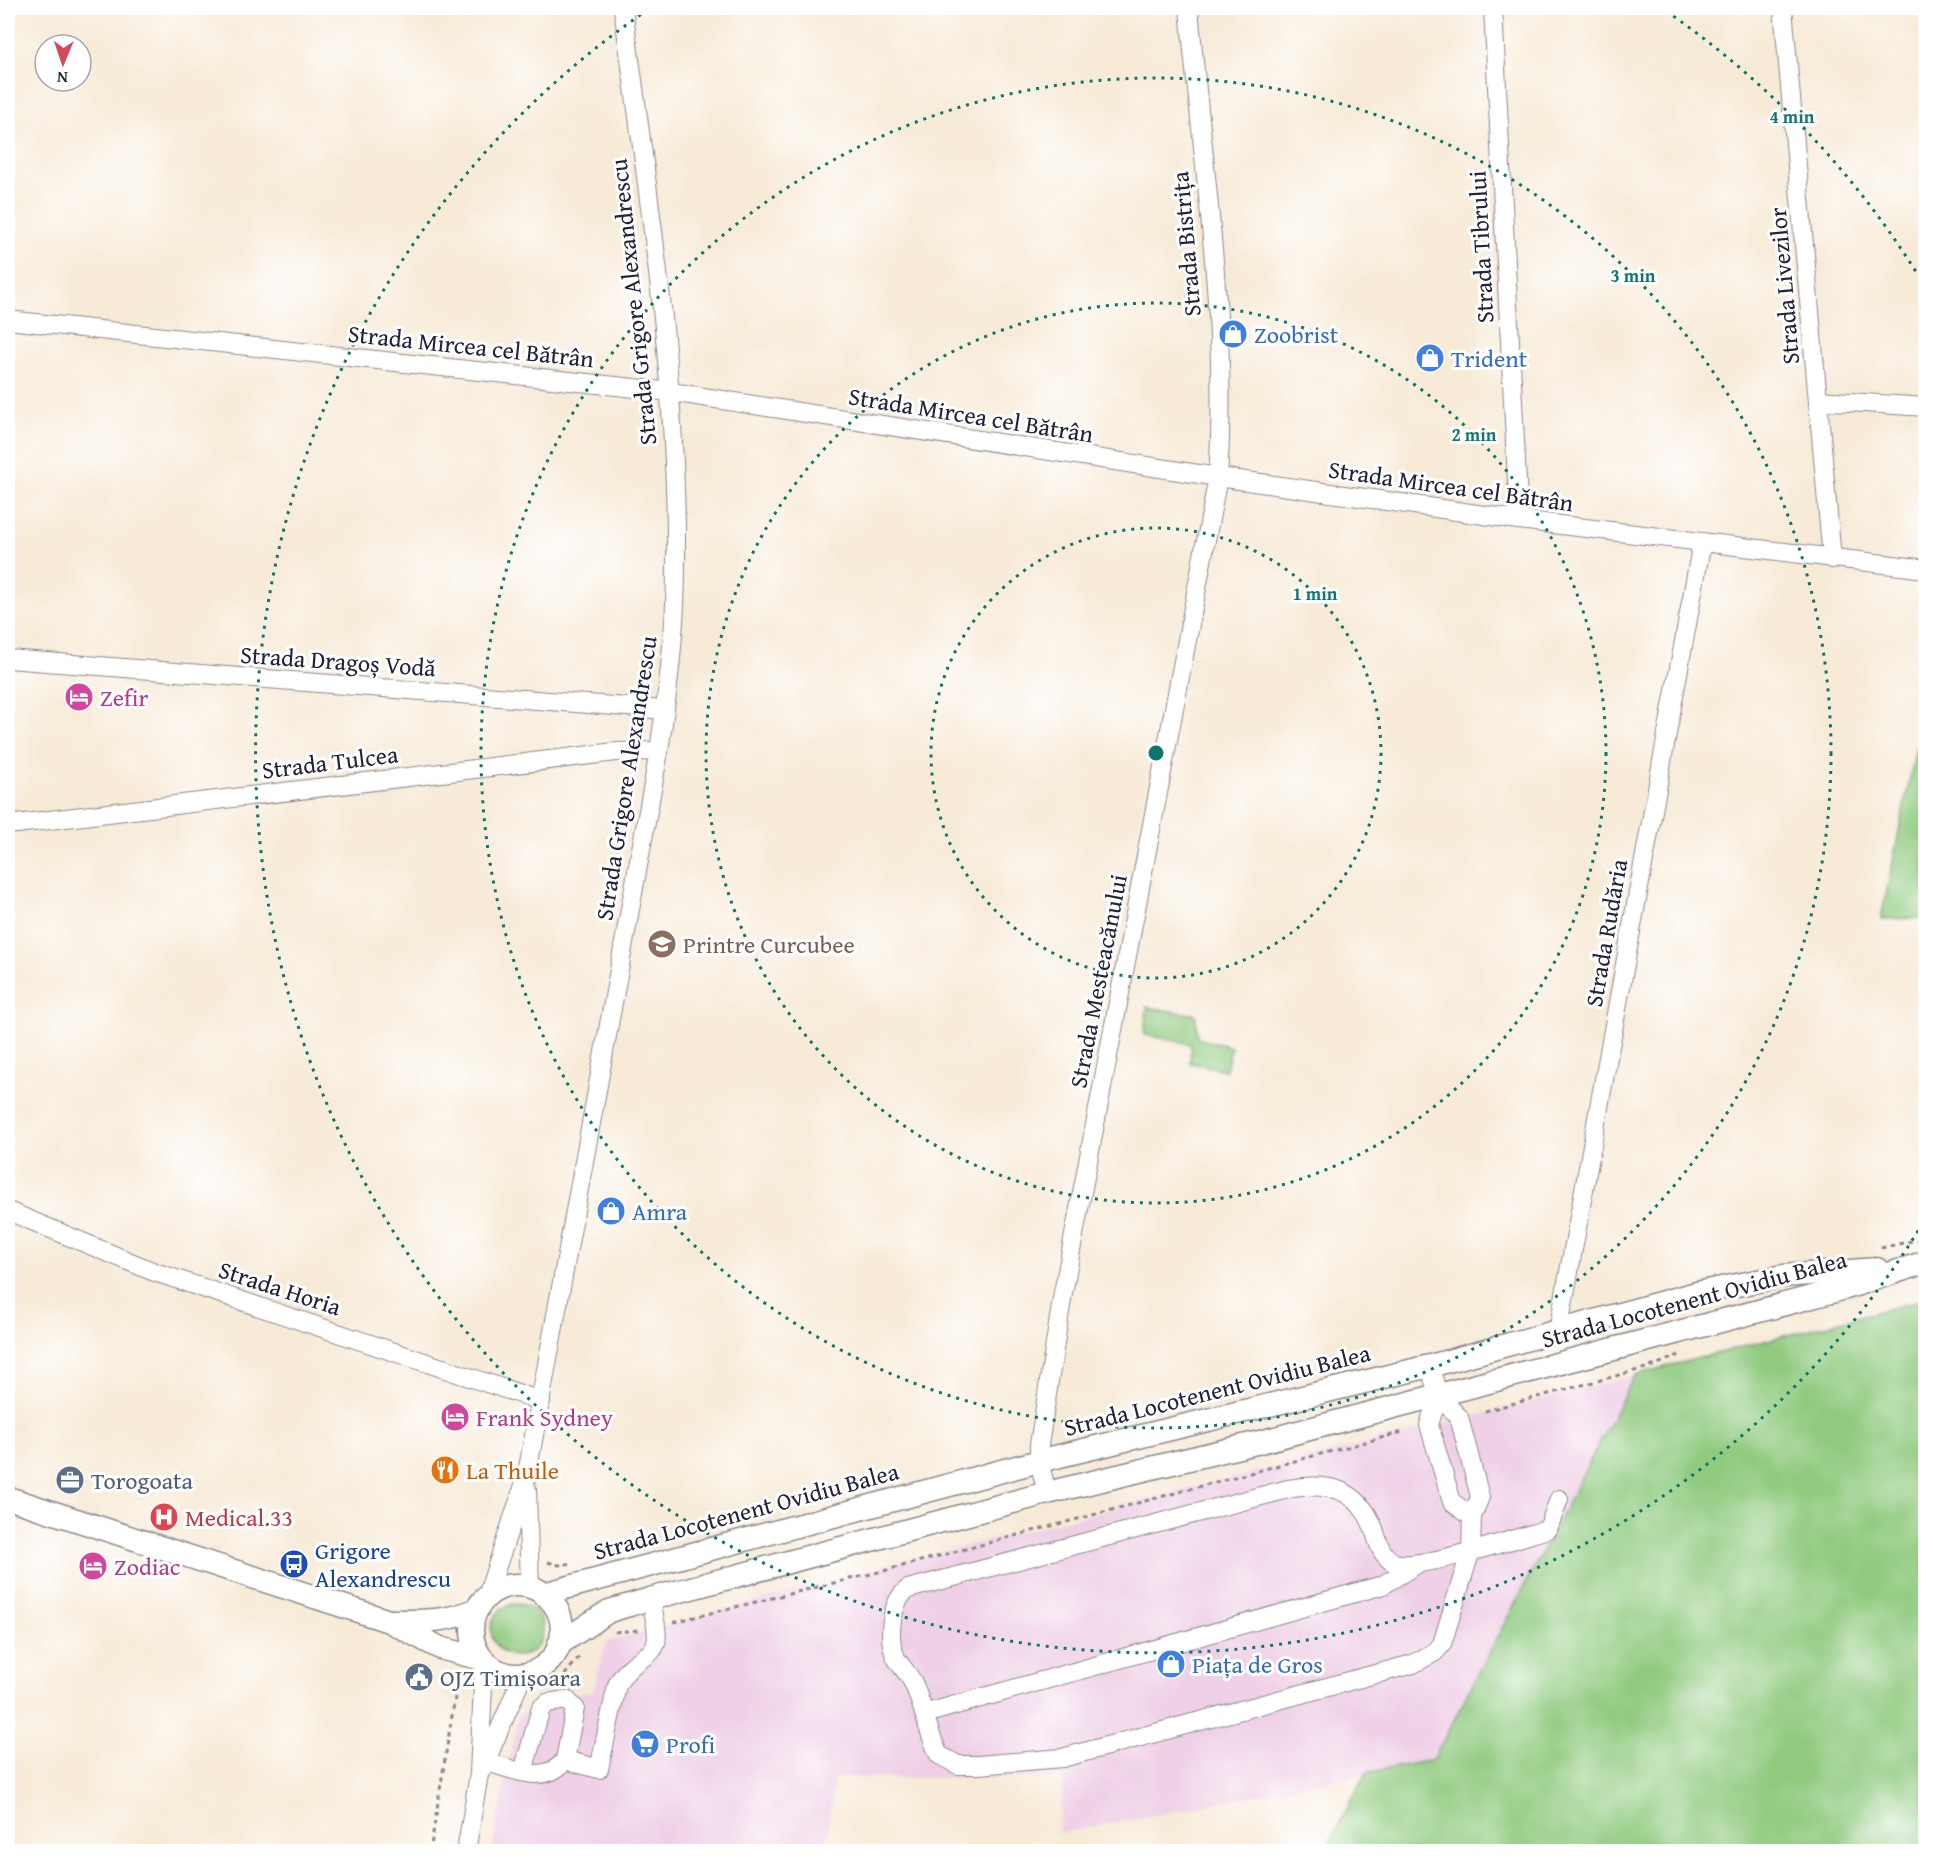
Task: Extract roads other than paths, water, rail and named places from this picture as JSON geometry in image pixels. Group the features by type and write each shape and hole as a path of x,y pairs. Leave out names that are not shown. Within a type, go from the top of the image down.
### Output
{"main road":[{"name":"Strada Locotenent Ovidiu Balea","path":"537,1591 1039,1461 1430,1366 1696,1293 1783,1276 1917,1264"},
{"name":"Strada Locotenent Ovidiu Balea","path":"559,1644 592,1620 609,1611 650,1599 1047,1493 1438,1396 1846,1288 1917,1264"},
{"path":"8,1498 389,1621 440,1648 483,1660 506,1674 523,1675 543,1666 553,1657 559,1644 560,1620 554,1606 537,1591 512,1586 458,1618 438,1621 389,1621"},
{"path":"482,1603 472,1635 483,1660"}],"street":[{"name":"Strada Grigore Alexandrescu","path":"482,1603 526,1479 665,710 676,566 671,392 623,8"},
{"name":"Strada Bistrița","path":"1189,8 1215,283 1221,428 1218,477"},
{"name":"Strada Tibrului","path":"1493,8 1519,520"},
{"name":"Strada Livezilor","path":"1783,8 1832,559"},
{"name":"Strada Mircea cel Bătrân","path":"8,320 671,392 1218,477 1519,520 1926,569"},
{"path":"1818,400 1926,407"},
{"name":"Strada Mesteacănului","path":"1047,1493 1039,1461 1040,1436 1063,1293 1218,477"},
{"name":"Strada Rudăria","path":"1558,1332 1702,543"},
{"name":"Strada Dragoș Vodă","path":"8,660 665,710"},
{"name":"Strada Tulcea","path":"8,825 616,752 659,751"},
{"name":"Strada Horia","path":"8,1211 152,1271 541,1401"},
{"path":"1430,1366 1438,1396 1459,1417 1480,1497 1472,1517 1471,1550 1442,1644 1435,1652 1413,1664 1062,1758 968,1765 947,1761 939,1755 914,1683 896,1657 893,1645 894,1611 901,1594 908,1589 1288,1489 1314,1485 1336,1488 1353,1497 1363,1508 1384,1554 1396,1563 1419,1563 1471,1550 1548,1529 1559,1499"},
{"path":"1438,1396 1429,1425 1452,1502 1472,1517"},
{"name":"Strada Grigore Alexandrescu","path":"526,1479 537,1591"},
{"path":"924,1714 1383,1585 1419,1563"},
{"path":"565,1760 599,1769 617,1685 624,1673 651,1654 657,1644 658,1626 650,1599"},
{"path":"466,1851 483,1768 483,1660"},
{"path":"483,1768 523,1675"},
{"path":"483,1768 543,1775 557,1771 565,1760 575,1708 567,1700 557,1701 541,1708 523,1772"}],"place":[{"name":"Zoobrist","path":"1233,334"},
{"name":"Trident","path":"1430,358"},
{"name":"Zefir","path":"79,697"},
{"name":"Printre Curcubee","path":"662,944"},
{"name":"Amra","path":"611,1211"},
{"name":"Frank Sydney","path":"455,1417"},
{"name":"La Thuile","path":"445,1470"},
{"name":"Torogoata","path":"70,1480"},
{"name":"Medical.33","path":"164,1517"},
{"name":"Grigore Alexandrescu","path":"294,1564"},
{"name":"Zodiac","path":"93,1566"},
{"name":"Piața de Gros","path":"1171,1664"},
{"name":"OJZ Timișoara","path":"419,1677"},
{"name":"Profi","path":"645,1744"}]}
